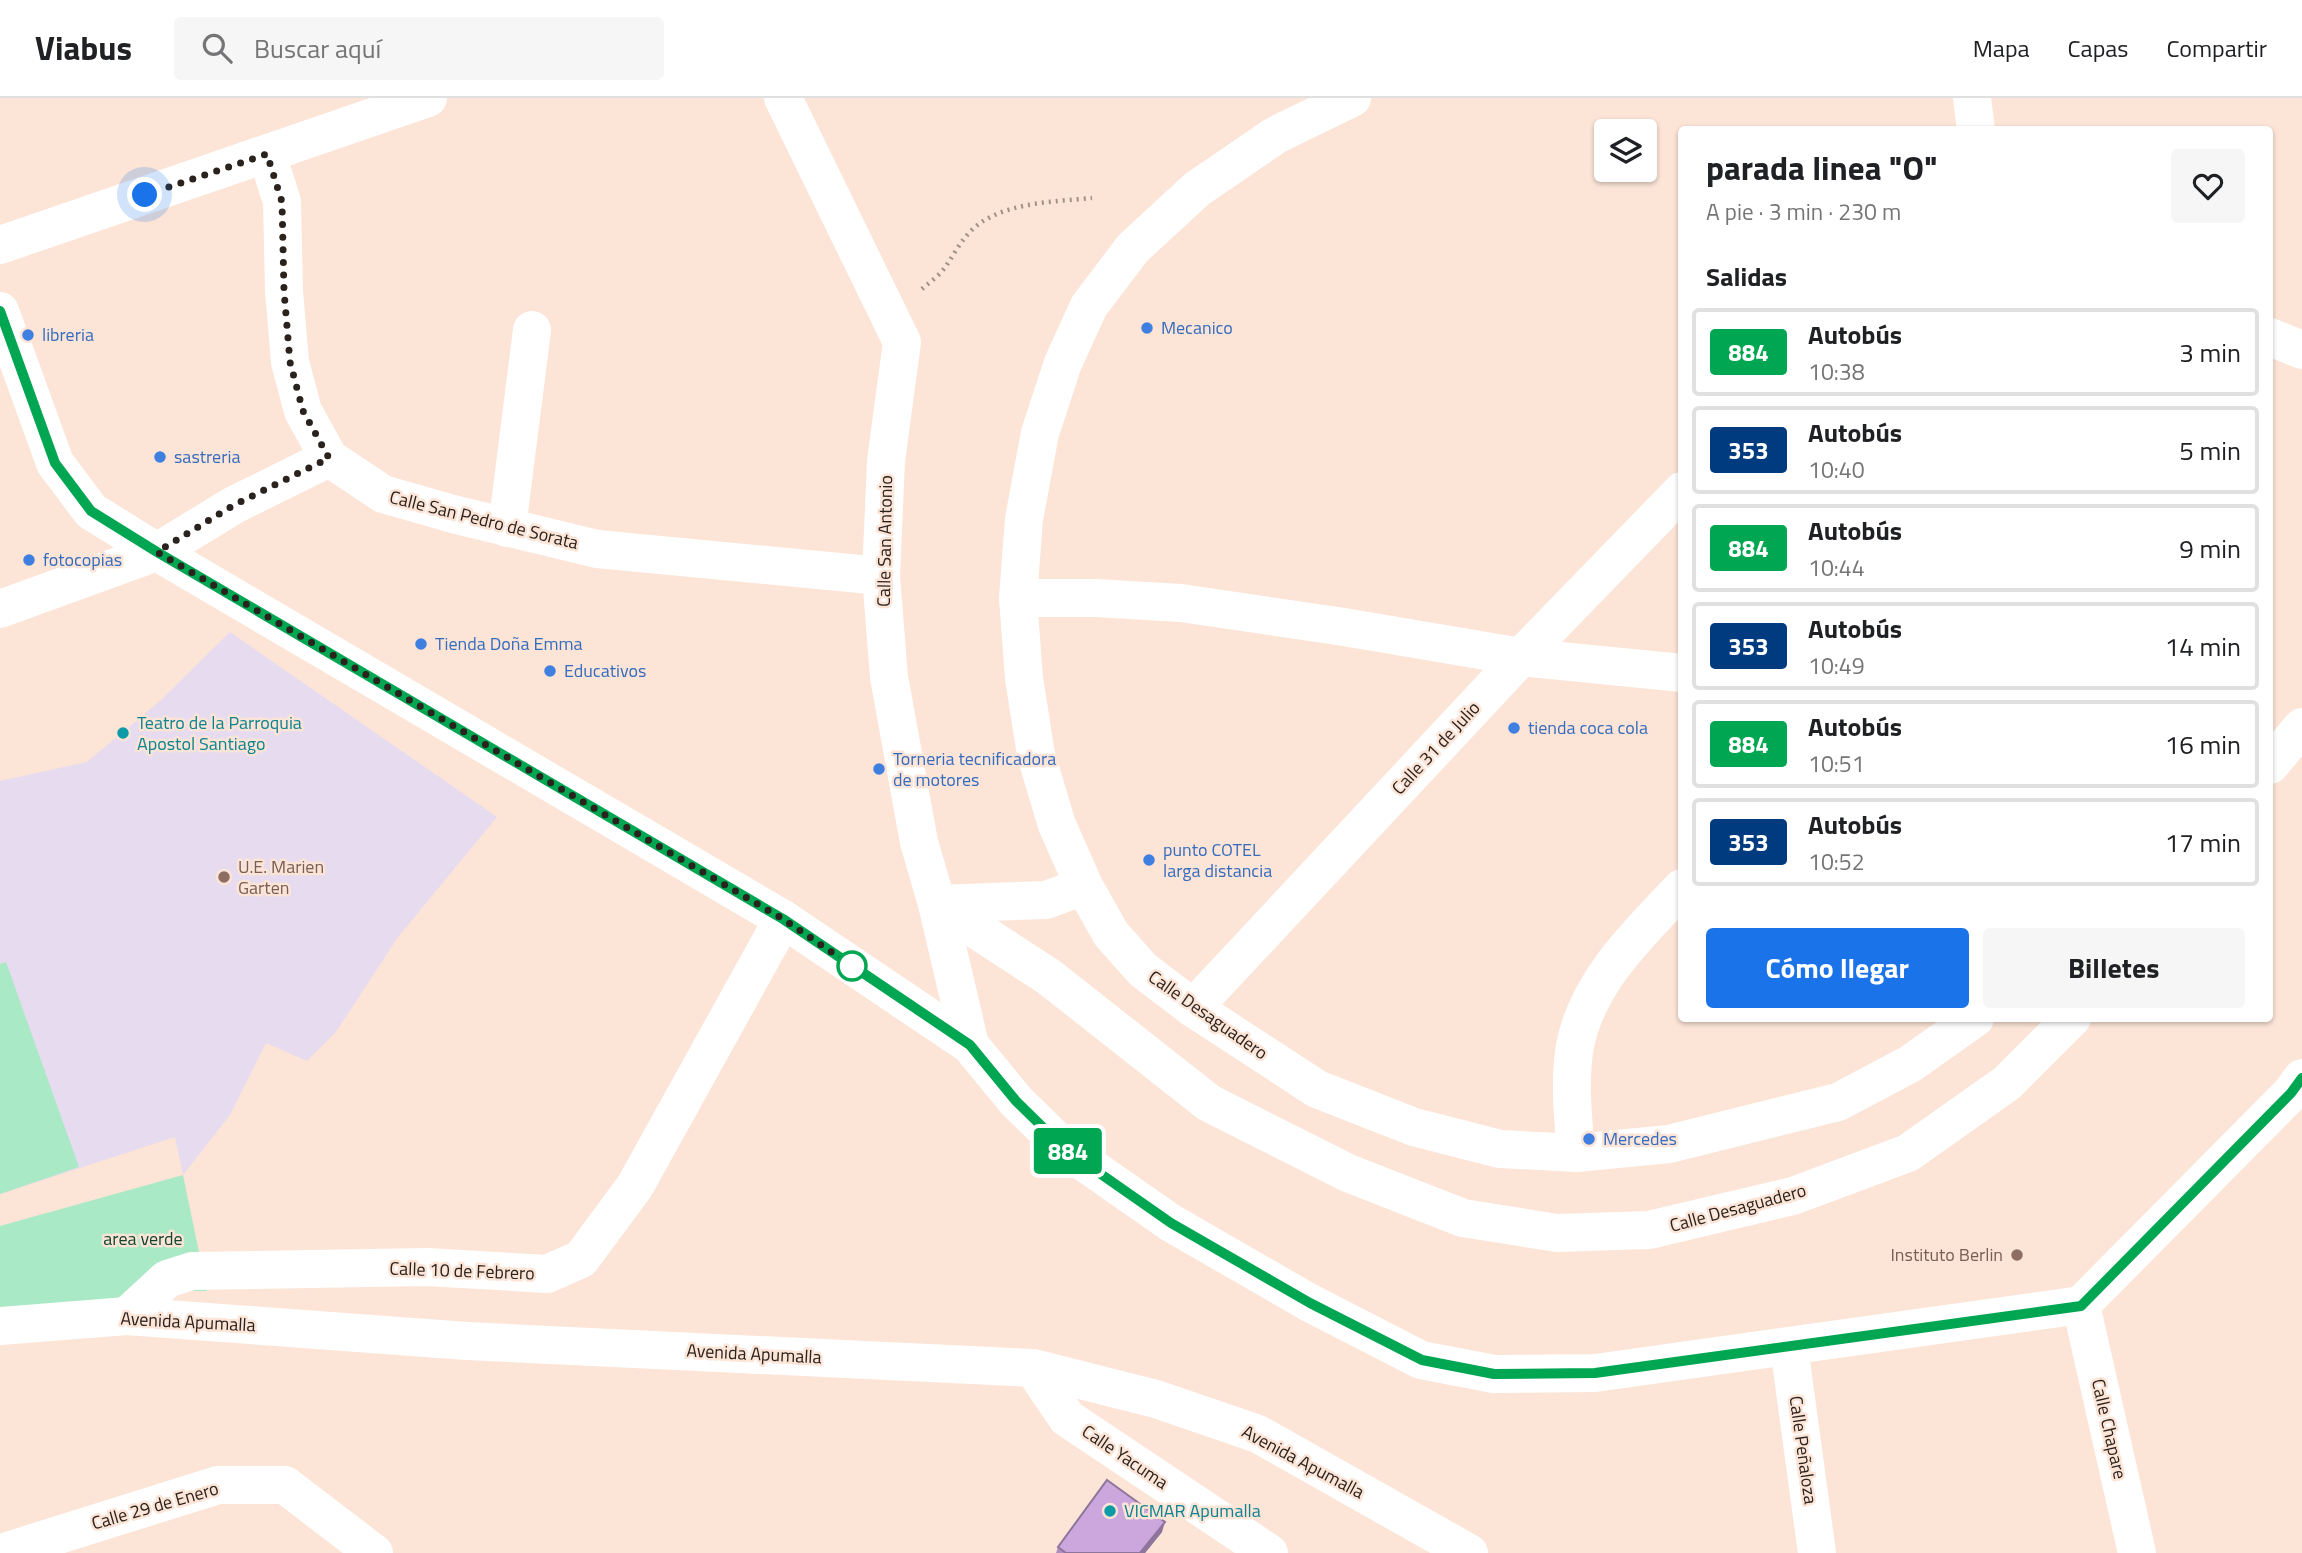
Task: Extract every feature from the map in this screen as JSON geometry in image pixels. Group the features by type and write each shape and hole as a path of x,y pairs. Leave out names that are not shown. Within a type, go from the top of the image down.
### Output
{"street":[{"path":"0,245 428,98"},
{"name":"Calle San Antonio","path":"783,98 902,342 886,461 880,576 889,677 919,842 937,904 970,1045"},
{"name":"Calle Desaguadero","path":"1352,98 1276,135 1197,189 1133,248 1089,306 1063,363 1040,433 1024,519 1018,598 1024,678 1036,755 1057,825 1084,886 1111,934 1143,970 1193,1009 1317,1089 1414,1127 1500,1149 1576,1153 1669,1144 1838,1102 1910,1064 1969,1022"},
{"path":"1972,98 1976,126"},
{"name":"Calle San Pedro de Sorata","path":"267,154 282,202 284,291 290,362 303,411 329,458 383,495 597,549 880,576"},
{"path":"0,311 55,463 91,511 783,919 970,1045 1016,1101 1065,1149 1171,1223 1310,1303 1422,1360 1494,1374 1595,1373 2081,1306 2298,1091"},
{"path":"507,528 532,330"},
{"path":"2273,338 2302,350"},
{"path":"0,609 157,552 234,505 329,458"},
{"name":"Calle 31 de Julio","path":"1193,1009 1521,657 1678,495"},
{"path":"1018,598 1096,598 1181,603 1521,657 1678,673"},
{"path":"937,904 1046,900 1084,886"},
{"path":"1576,1153 1572,1098 1575,1047 1584,1015 1599,986 1631,943 1678,892"},
{"name":"Calle Desaguadero","path":"937,904 1049,977 1209,1102 1348,1172 1463,1218 1557,1233 1649,1230 1793,1196 1908,1153 2007,1083 2068,1022"},
{"name":"Calle 10 de Febrero","path":"127,1316 167,1279 192,1271 427,1267 547,1274 581,1259 635,1186 783,919"},
{"name":"Calle Chapare","path":"2081,1306 2137,1553"},
{"name":"Avenida Apumalla","path":"0,1326 127,1316 467,1341 1033,1368 1156,1399 1258,1434 1469,1553"},
{"name":"Calle Peñaloza","path":"1789,1347 1817,1553"},
{"name":"Calle Yacuma","path":"1033,1368 1067,1418 1269,1553"},
{"name":"Calle 29 de Enero","path":"1,1553 218,1485 285,1485 374,1553"}],"path":[{"path":"891,319 945,268 969,232 990,217 1019,208 1092,198"}],"shaded area":[{"name":"U.E. Marien Garten","path":"230,632 497,817 398,937 336,1032 307,1061 266,1043 230,1115 183,1175 175,1137 0,1194 0,781 87,762 160,701"}],"green space":[{"path":"6,962 79,1167 0,1194 0,964"},
{"name":"area verde","path":"183,1175 207,1291 136,1291 0,1344 0,1226"}],"building":[{"name":"VICMAR Apumalla","path":"1107,1480 1165,1522 1140,1553 1066,1553 1058,1547"}],"bus line":[{"name":"884","path":"0,311 55,463 91,511 783,919 970,1045 1016,1101 1065,1149 1171,1223 1310,1303 1422,1360 1494,1374 1595,1373 2081,1306 2291,1093 2302,1078"}],"place":[{"name":"Mecanico","path":"1147,328"},
{"name":"libreria","path":"28,335"},
{"name":"sastreria","path":"160,457"},
{"name":"fotocopias","path":"29,560"},
{"name":"Tienda Doña Emma","path":"421,644"},
{"name":"Educativos","path":"550,671"},
{"name":"tienda coca cola","path":"1514,728"},
{"name":"Teatro de la Parroquia Apostol Santiago","path":"123,733"},
{"name":"Torneria tecnificadora de motores","path":"879,769"},
{"name":"punto COTEL larga distancia","path":"1149,860"},
{"name":"U.E. Marien Garten","path":"224,877"},
{"name":"Mercedes","path":"1589,1139"},
{"name":"Instituto Berlin","path":"2017,1255"},
{"name":"VICMAR Apumalla","path":"1110,1511"}],"route":[{"path":"145,195 267,154 282,202 284,291 290,362 303,411 329,458 234,505 157,552 783,919 852,966"}]}
